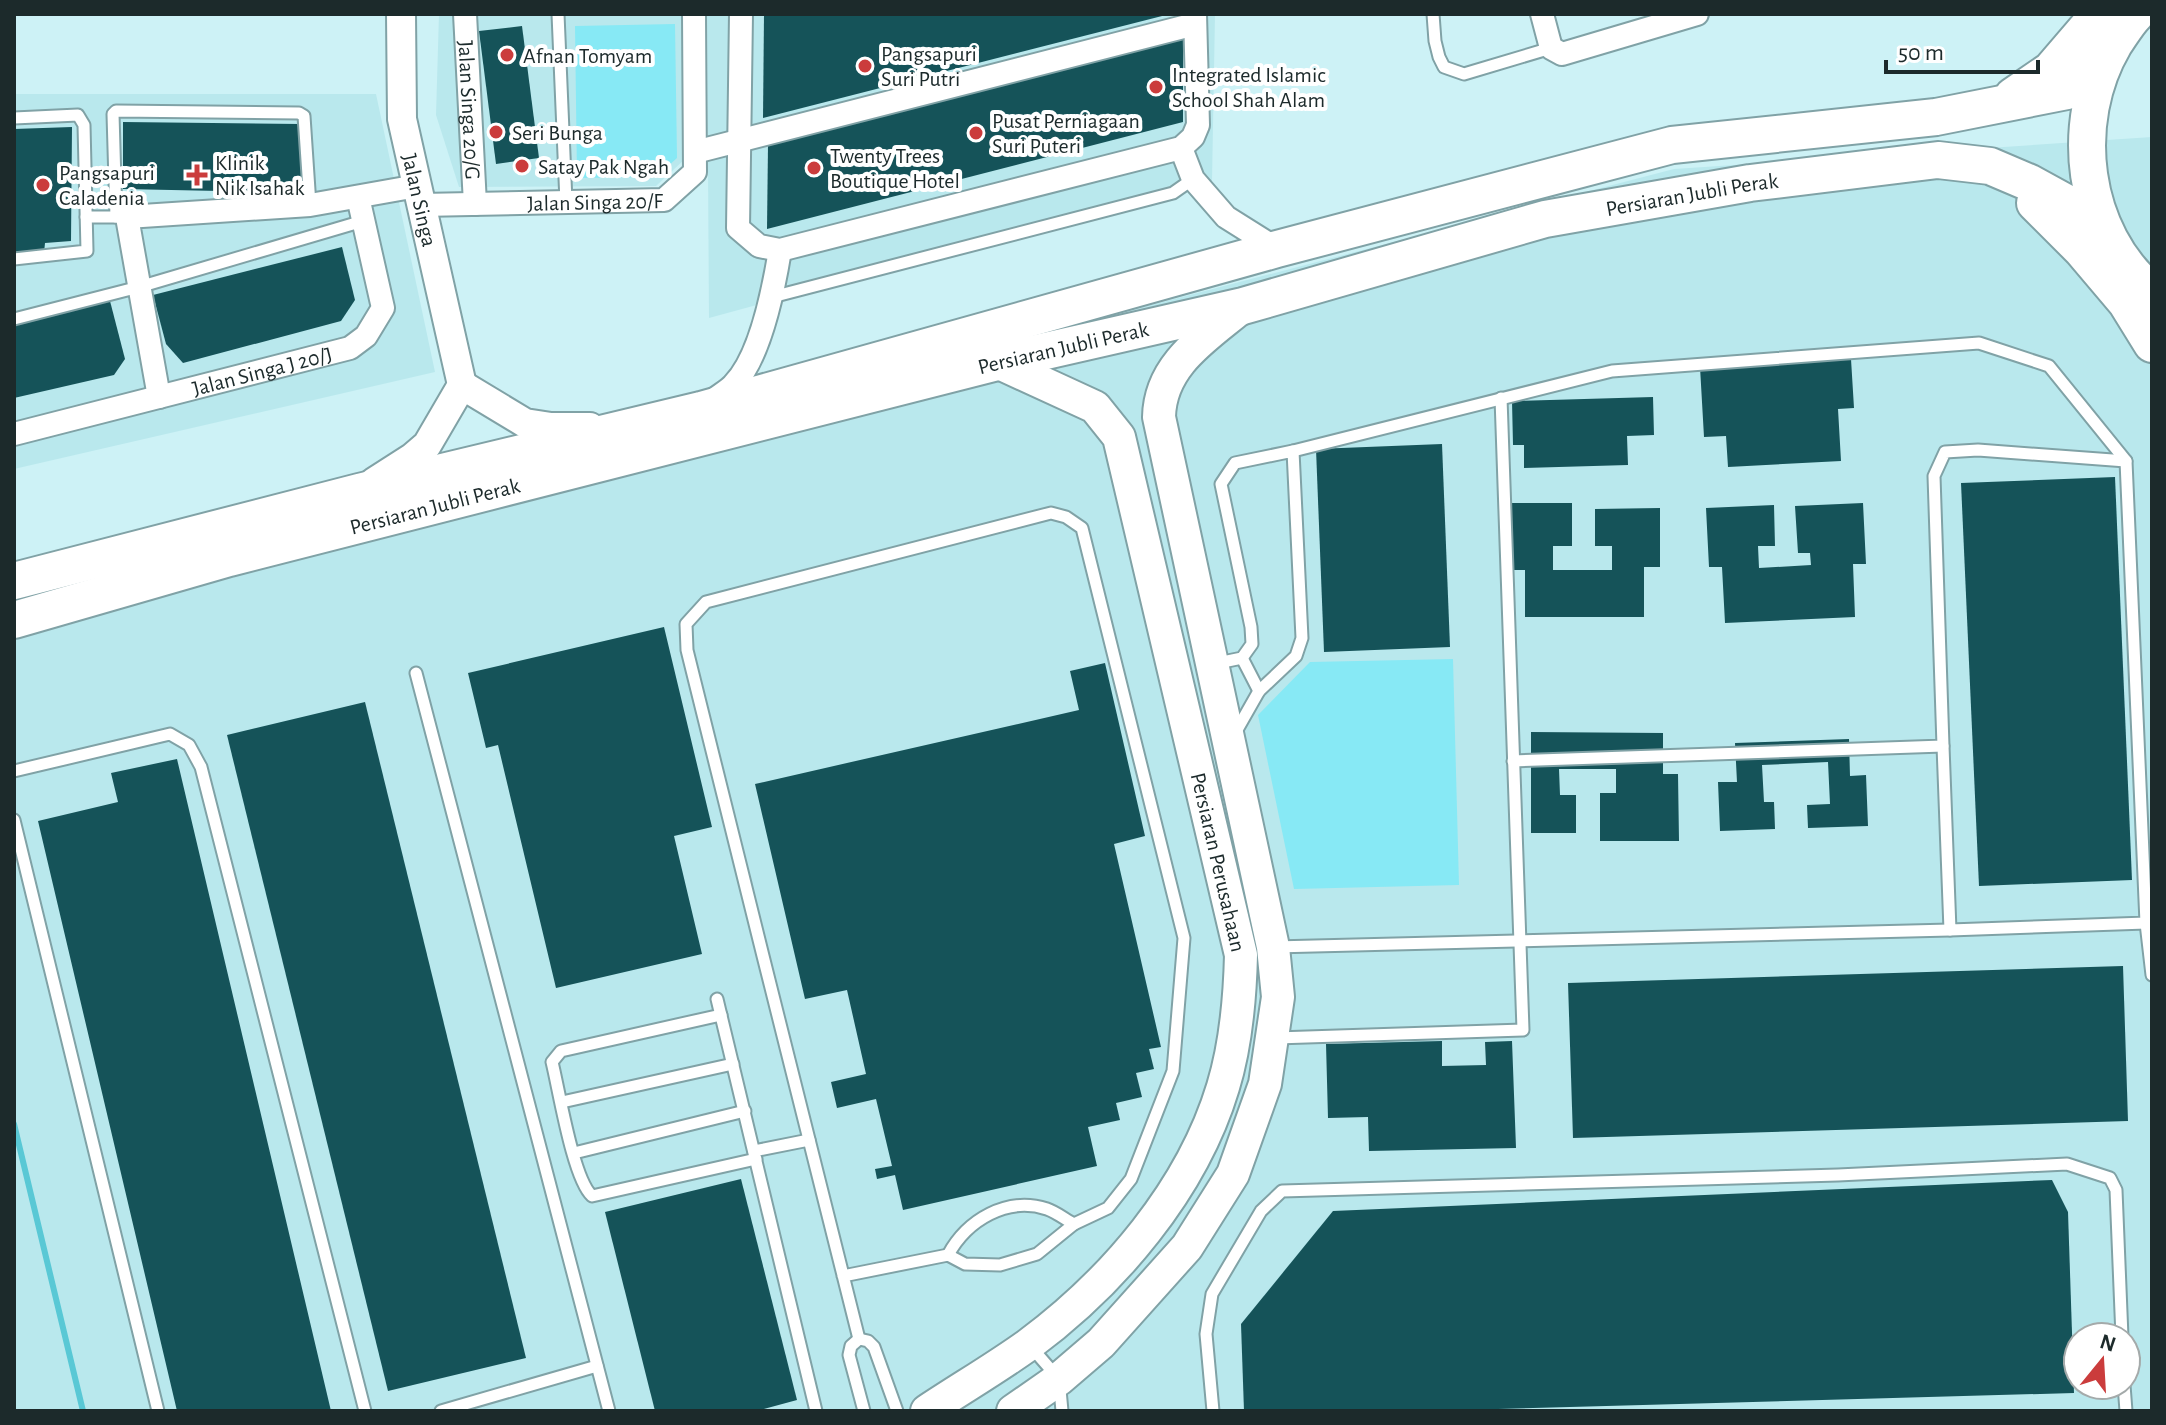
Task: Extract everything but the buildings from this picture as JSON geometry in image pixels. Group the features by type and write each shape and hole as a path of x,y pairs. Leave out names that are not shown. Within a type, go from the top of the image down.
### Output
{"main road":[{"path":"1998,106 2051,70 2099,14"},
{"path":"2136,14 2129,20 2101,66 2086,122 2088,180 2106,235 2137,280 2152,292"},
{"name":"Persiaran Jubli Perak","path":"14,581 359,492 637,427 1277,249 1672,145 1936,117 1998,106 2067,91 2101,66"},
{"name":"Persiaran Jubli Perak","path":"14,620 229,558 997,362 1243,306 1545,219 1750,183 1938,160 1990,166 2030,183 2072,206 2106,235"},
{"path":"1969,164 2011,185 2041,207 2126,302 2152,344"},
{"name":"Persiaran Perusahaan","path":"1013,1411 1059,1379 1101,1343 1187,1247 1233,1174 1265,1084 1278,997 1273,947 1230,743 1228,661 1159,417 1159,400 1167,378 1186,354 1243,306"},
{"name":"Persiaran Perusahaan","path":"927,1411 1029,1344 1085,1295 1154,1224 1198,1149 1223,1086 1240,992 1241,955 1119,437 1095,407 997,362"}],"street":[{"name":"Jalan Singa","path":"401,14 402,119 462,385"},
{"name":"Jalan Singa 20/G","path":"465,14 475,204"},
{"name":"Jalan Singa 20/F","path":"121,217 310,205 358,197 419,196 475,204 664,200 695,172 694,14"},
{"path":"695,152 739,142 1195,19 1198,125 1193,137 1181,148 780,250 759,246 738,228 739,142 741,14"},
{"path":"1542,14 1551,48 1562,54 1697,14"},
{"path":"1181,148 1193,179 1226,217 1277,249"},
{"name":"Jalan Singa J 20/J","path":"14,434 350,348 366,336 383,308 358,197"},
{"path":"121,217 139,287 159,397"},
{"path":"701,410 736,383 755,348 772,297 780,250"},
{"path":"359,492 427,445 462,385 525,423 551,427 637,427"}],"lane":[{"path":"558,14 566,202"},
{"path":"1433,14 1439,57 1444,67 1464,74 1551,48"},
{"path":"86,217 121,217 113,114 116,111 299,113 304,116 310,205"},
{"path":"14,118 78,115 84,125 87,251 14,259"},
{"path":"772,297 1173,193 1193,179"},
{"path":"14,319 139,287 363,221"},
{"path":"1259,691 1228,661 1252,644 1221,484 1235,463 1612,371 1979,343 2049,366 2126,461 2146,923 2152,975"},
{"path":"1272,1038 1523,1030 1501,398"},
{"path":"1950,930 1934,476 1945,452 1978,450 2126,461"},
{"path":"1230,743 1259,691 1296,656 1302,638 1293,451"},
{"path":"843,1276 948,1255 965,1264 1000,1265 1037,1254 1074,1224 1108,1208 1131,1179 1173,1071 1184,938 1082,528 1066,517 1051,513 706,602 686,624 687,650 809,1140 843,1276 859,1339"},
{"path":"416,673 609,1411"},
{"path":"14,771 170,734 189,745 201,767 365,1411"},
{"path":"1513,761 1943,746"},
{"path":"14,820 158,1411"},
{"path":"1273,947 2146,923"},
{"path":"717,999 816,1411"},
{"path":"721,1015 561,1051 552,1062 585,1190 592,1196 809,1140"},
{"path":"562,1102 733,1064"},
{"path":"574,1153 745,1111"},
{"path":"1213,1411 1206,1334 1212,1294 1261,1211 1282,1191 1838,1175 2067,1164 2110,1178 2116,1190 2121,1321"},
{"path":"948,1255 958,1237 976,1219 1019,1205 1048,1209 1074,1224"},
{"path":"859,1339 851,1346 849,1355 864,1411"},
{"path":"859,1339 868,1341 874,1347 897,1411"},
{"path":"1029,1344 1059,1379 1062,1411"},
{"path":"441,1411 597,1366"}],"shaded area":[{"path":"439,14 685,14 685,159 656,186 459,187 436,115"},
{"path":"707,14 1215,14 1212,181 709,318"},
{"path":"675,24 677,158 656,177 577,178 575,26"},
{"path":"14,94 376,94 435,372 14,469"},
{"path":"2152,137 2152,1411 14,1411 14,601 1674,169"},
{"path":"1453,659 1459,885 1294,889 1258,715 1310,662"}],"waterway":[{"path":"14,1124 83,1411"}],"place":[{"name":"Afnan Tomyam","path":"507,55"},
{"name":"Pangsapuri Suri Putri","path":"865,66"},
{"name":"Integrated Islamic School Shah Alam","path":"1156,87"},
{"name":"Seri Bunga","path":"496,132"},
{"name":"Pusat Perniagaan Suri Puteri","path":"976,133"},
{"name":"Satay Pak Ngah","path":"522,166"},
{"name":"Twenty Trees Boutique Hotel","path":"814,168"},
{"name":"Klinik Nik Isahak","path":"197,175"},
{"name":"Pangsapuri Caladenia","path":"43,185"}]}
